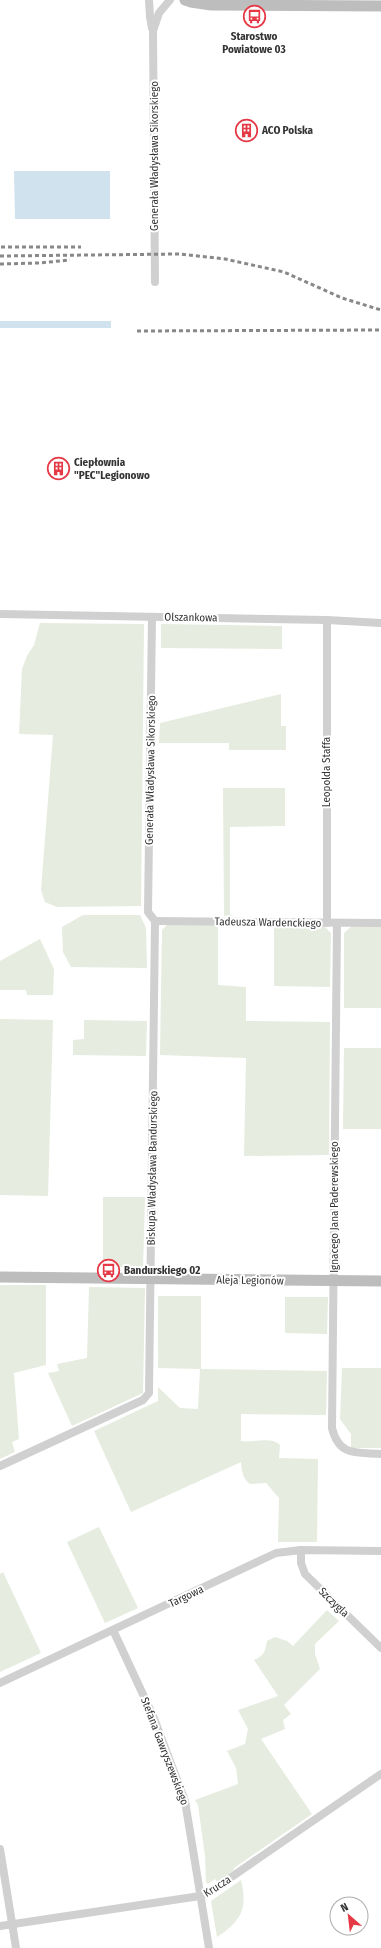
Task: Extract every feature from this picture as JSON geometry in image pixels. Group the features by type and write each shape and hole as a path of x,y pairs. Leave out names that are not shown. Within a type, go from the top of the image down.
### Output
{"street":[{"name":"Generała Władysława Sikorskiego","path":"149,0 153,31 155,282"},
{"name":"Generała Władysława Sikorskiego","path":"153,31 159,13 170,0"},
{"path":"185,0 212,5 381,6"},
{"name":"Olszankowa","path":"0,614 327,620 381,623"},
{"name":"Generała Władysława Sikorskiego","path":"152,617 148,912 155,921"},
{"name":"Leopolda Staffa","path":"327,620 327,923"},
{"name":"Tadeusza Wardenckiego","path":"155,921 381,923"},
{"name":"Biskupa Władysława Bandurskiego","path":"0,1466 146,1398 150,1387 155,921"},
{"name":"Ignacego Jana Paderewskiego","path":"337,923 332,1428 334,1435 343,1449 349,1451 381,1454"},
{"name":"Aleja Legionów","path":"0,1277 381,1281"},
{"name":"Targowa","path":"0,1682 276,1553 300,1550 381,1551"},
{"name":"Szczygla","path":"300,1550 305,1574 381,1648"},
{"name":"Stefana Gawryszewskiego","path":"113,1630 153,1716 185,1801 209,1948"},
{"name":"Krucza","path":"0,1926 200,1896 217,1887 381,1774"},
{"path":"0,1849 16,1948"}],"shaded area":[{"path":"40,623 144,624 141,906 57,907 45,902 41,890 53,735 19,734 22,669 27,656 34,645"},
{"path":"161,624 282,626 282,649 161,648"},
{"path":"281,694 281,726 286,726 286,750 229,750 229,743 159,743 160,723"},
{"path":"223,788 285,788 285,826 230,827 230,914 233,916 224,916"},
{"path":"83,915 140,915 146,928 147,968 71,967 63,952 62,927"},
{"path":"167,925 218,925 218,985 246,987 246,1021 330,1022 329,1155 244,1156 246,1058 160,1055 162,930"},
{"path":"274,926 324,926 331,933 330,987 274,986"},
{"path":"352,926 381,926 381,1008 344,1008 344,933"},
{"path":"40,939 54,969 53,995 27,995 26,990 0,990 0,961"},
{"path":"0,1019 53,1020 48,1196 0,1195"},
{"path":"84,1020 147,1021 146,1056 73,1055 73,1040 84,1039"},
{"path":"344,1048 381,1048 381,1129 343,1129"},
{"path":"103,1197 145,1197 143,1267 103,1267"},
{"path":"0,1285 46,1285 46,1365 14,1373 19,1439 12,1442 15,1452 0,1459"},
{"path":"89,1287 145,1288 143,1393 72,1426 48,1373 59,1371 57,1364 87,1358"},
{"path":"158,1296 201,1296 201,1369 327,1371 326,1415 241,1414 241,1441 267,1440 276,1442 280,1445 279,1458 318,1459 317,1542 278,1542 279,1498 266,1483 250,1484 247,1482 243,1474 241,1462 131,1512 94,1431 158,1401 158,1387 180,1408 198,1409 200,1369 158,1368"},
{"path":"285,1297 328,1297 327,1334 285,1333"},
{"path":"342,1368 381,1368 381,1448 351,1448 351,1434 340,1419"},
{"path":"99,1527 138,1608 105,1623 67,1542"},
{"path":"3,1572 41,1653 0,1672 0,1574"},
{"path":"327,1610 339,1621 315,1644 315,1654 320,1669 284,1705 291,1714 283,1720 285,1729 261,1739 312,1814 234,1868 234,1870 217,1882 215,1879 208,1884 206,1882 205,1856 198,1805 195,1800 238,1784 236,1768 227,1751 245,1744 248,1729 238,1710 278,1696 254,1660 264,1652 267,1641 275,1637 287,1641 293,1646"},
{"path":"241,1880 244,1899 241,1913 232,1925 217,1937 211,1901"}],"water":[{"path":"14,171 110,171 110,219 15,219"},
{"path":"0,321 111,321 111,328 0,328"}],"railway":[{"path":"1,247 81,247"},
{"path":"0,256 179,254 225,259 284,272 342,298 381,310"},
{"path":"0,264 39,263 70,260"},
{"path":"137,331 381,330"}],"place":[{"name":"Starostwo Powiatowe 03","path":"254,16"},
{"name":"ACO Polska","path":"247,130"},
{"name":"Ciepłownia \"PEC\"Legionowo","path":"59,468"},
{"name":"Bandurskiego 02","path":"109,1270"}]}
